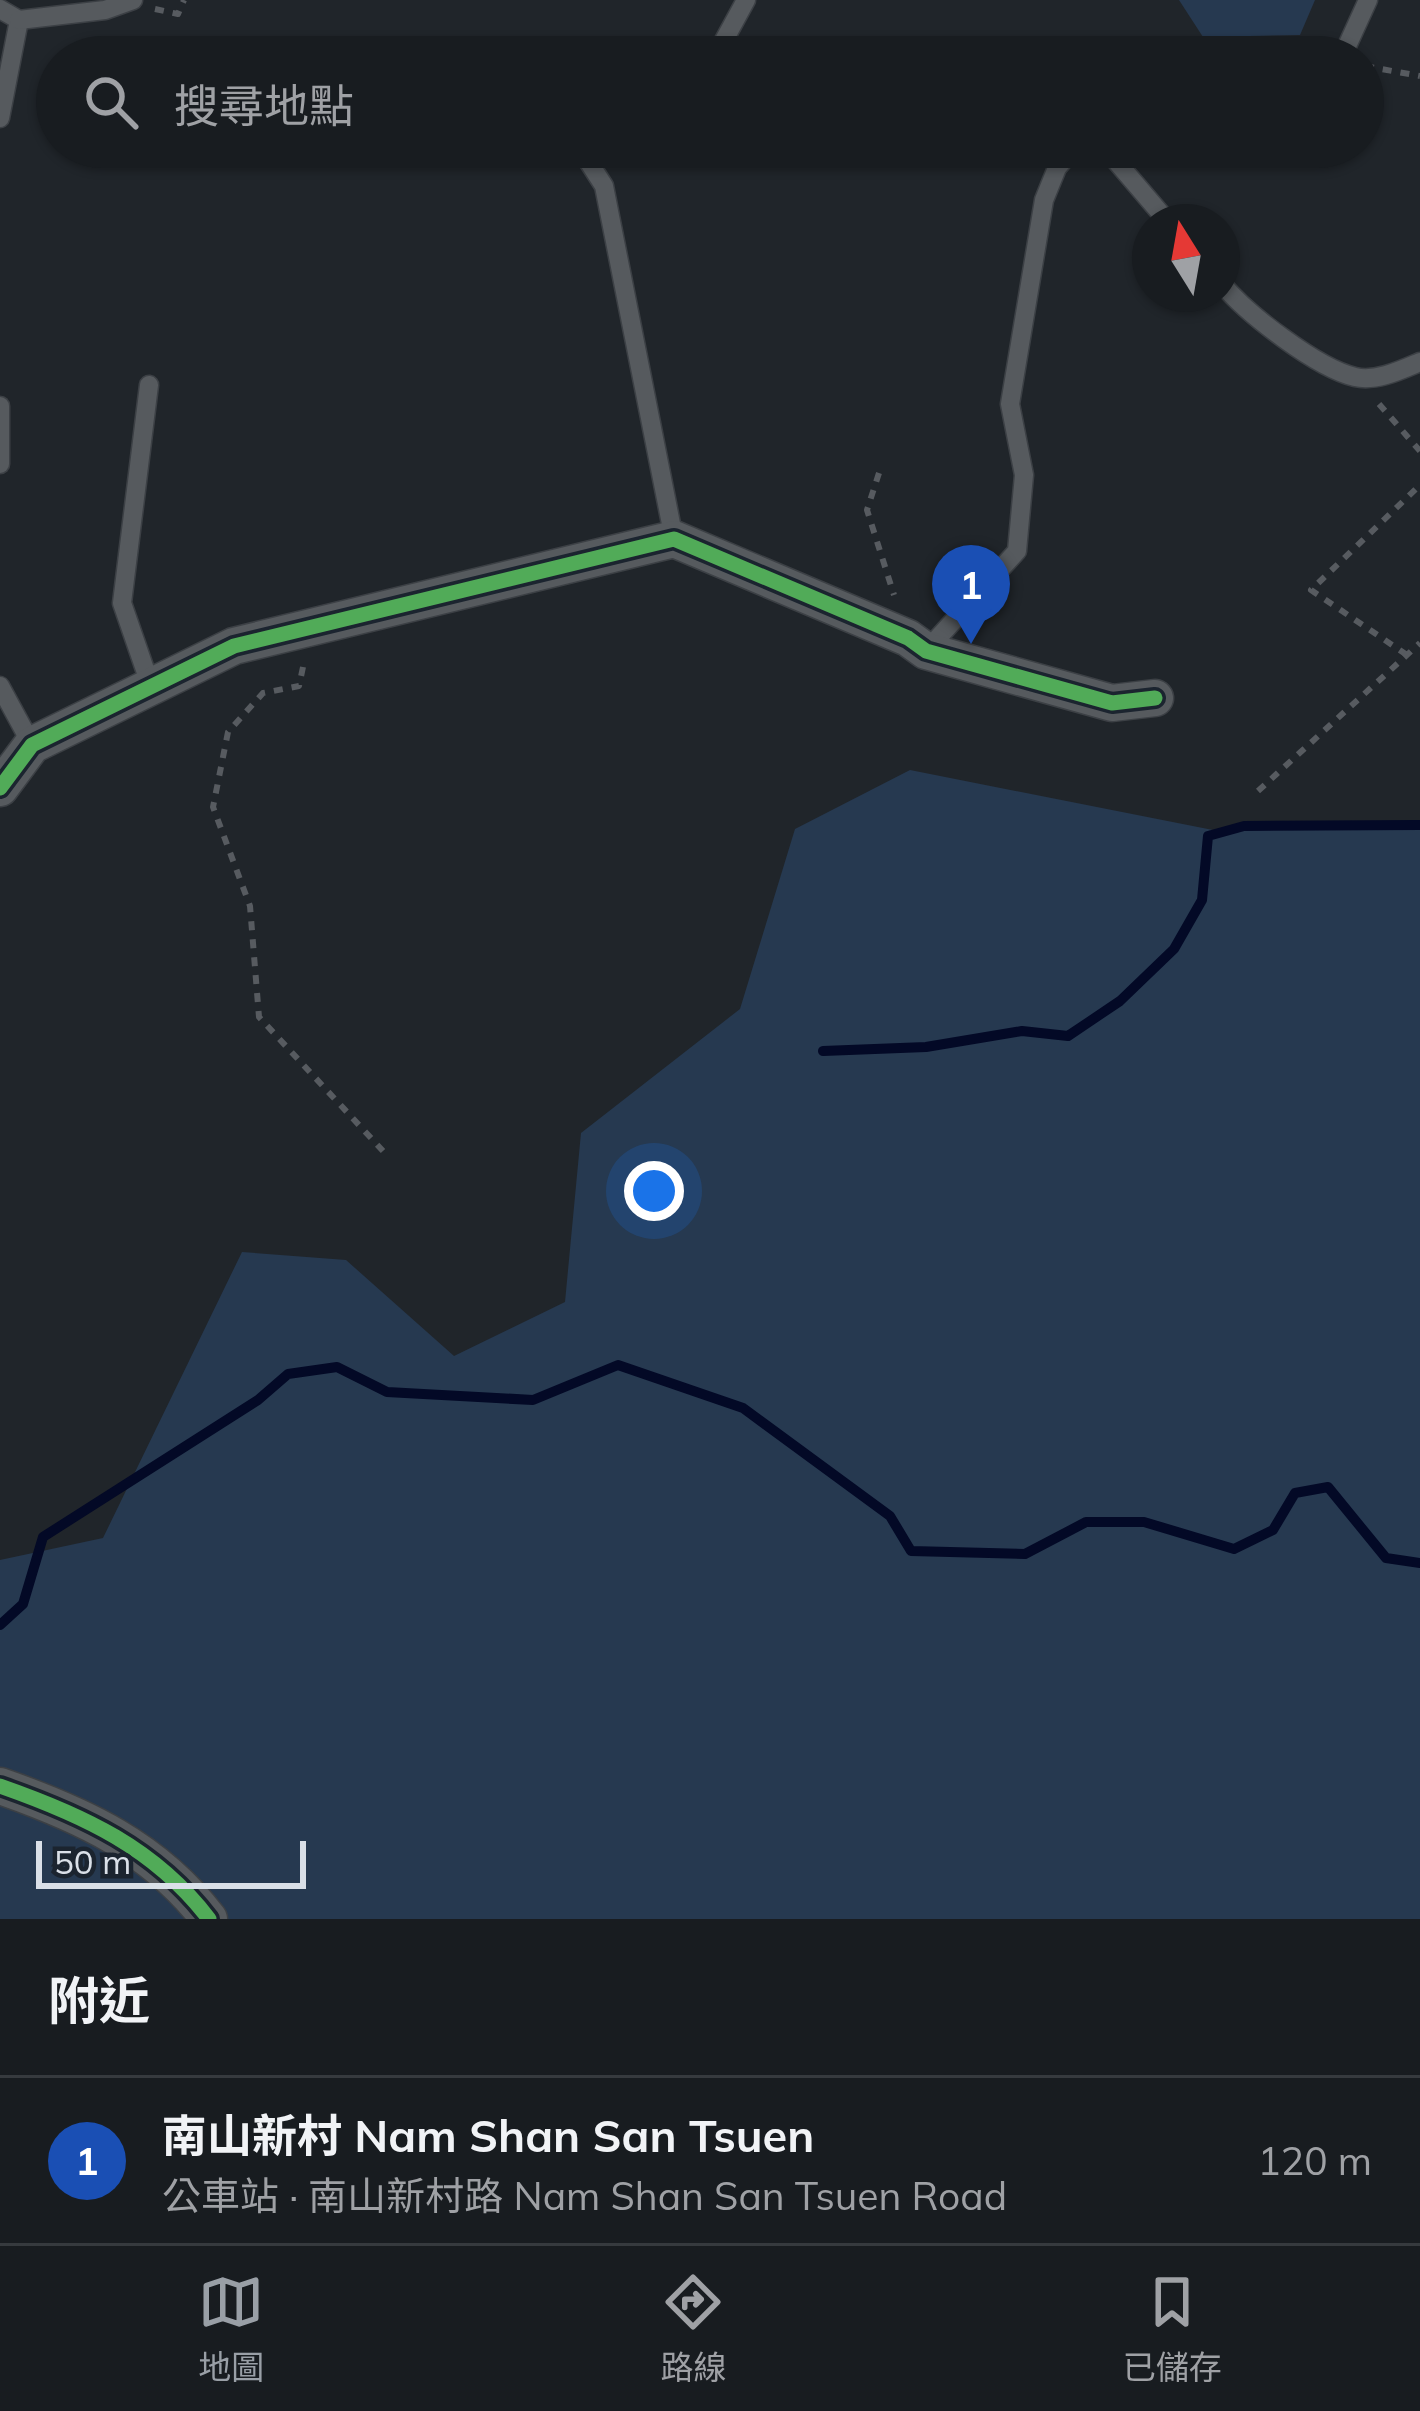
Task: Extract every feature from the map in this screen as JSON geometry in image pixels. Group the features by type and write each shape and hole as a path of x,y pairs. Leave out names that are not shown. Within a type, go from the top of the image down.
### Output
{"street":[{"path":"0,788 32,745 75,728 150,684 234,646 674,539 917,645 1112,703 1155,698"},
{"path":"0,1786 118,1835 178,1878 209,1919"}],"lane":[{"path":"0,9 19,20 105,10 133,0"},
{"path":"727,36 746,0"},
{"path":"1352,36 1368,0"},
{"path":"0,118 19,20"},
{"path":"592,168 604,186 674,539"},
{"path":"917,645 1017,551 1024,475 1010,404 1043,200 1057,168"},
{"path":"1121,168 1152,204"},
{"path":"1240,305 1356,377 1390,374 1420,362"},
{"path":"149,385 122,603 150,684"},
{"path":"0,406 0,464"},
{"path":"0,686 32,745"}],"path":[{"path":"1384,70 1420,76"},
{"path":"1356,377 1420,451"},
{"path":"879,472 867,510 917,645"},
{"path":"1407,655 1311,590 1420,485"},
{"path":"310,629 299,686 263,693 228,732 213,807 250,907 259,1017 382,1151"},
{"path":"1258,791 1420,643"}],"shaded area":[{"path":"1179,0 1315,0 1300,35 1202,36"},
{"path":"910,770 1218,831 1420,822 1420,1919 0,1919 0,1560 103,1538 242,1252 346,1260 454,1356 565,1302 581,1133 740,1009 795,829"}],"waterway":[{"path":"823,1051 926,1047 1022,1031 1068,1036 1120,1001 1174,949 1202,900 1208,836 1244,826 1420,825"},
{"path":"0,1625 23,1604 43,1537 258,1400 288,1374 337,1367 387,1392 533,1400 618,1365 743,1408 890,1516 911,1551 1025,1554 1086,1522 1144,1522 1234,1549 1273,1530 1295,1493 1328,1487 1386,1558 1420,1563"}],"cycle path":[{"path":"0,788 32,745 234,646 674,539 908,638 926,651 1112,703 1155,698"},
{"path":"0,1786 88,1822 141,1853 209,1919"}],"place":[{"name":"南山新村 Nam Shan San Tsuen","path":"971,644"}]}
